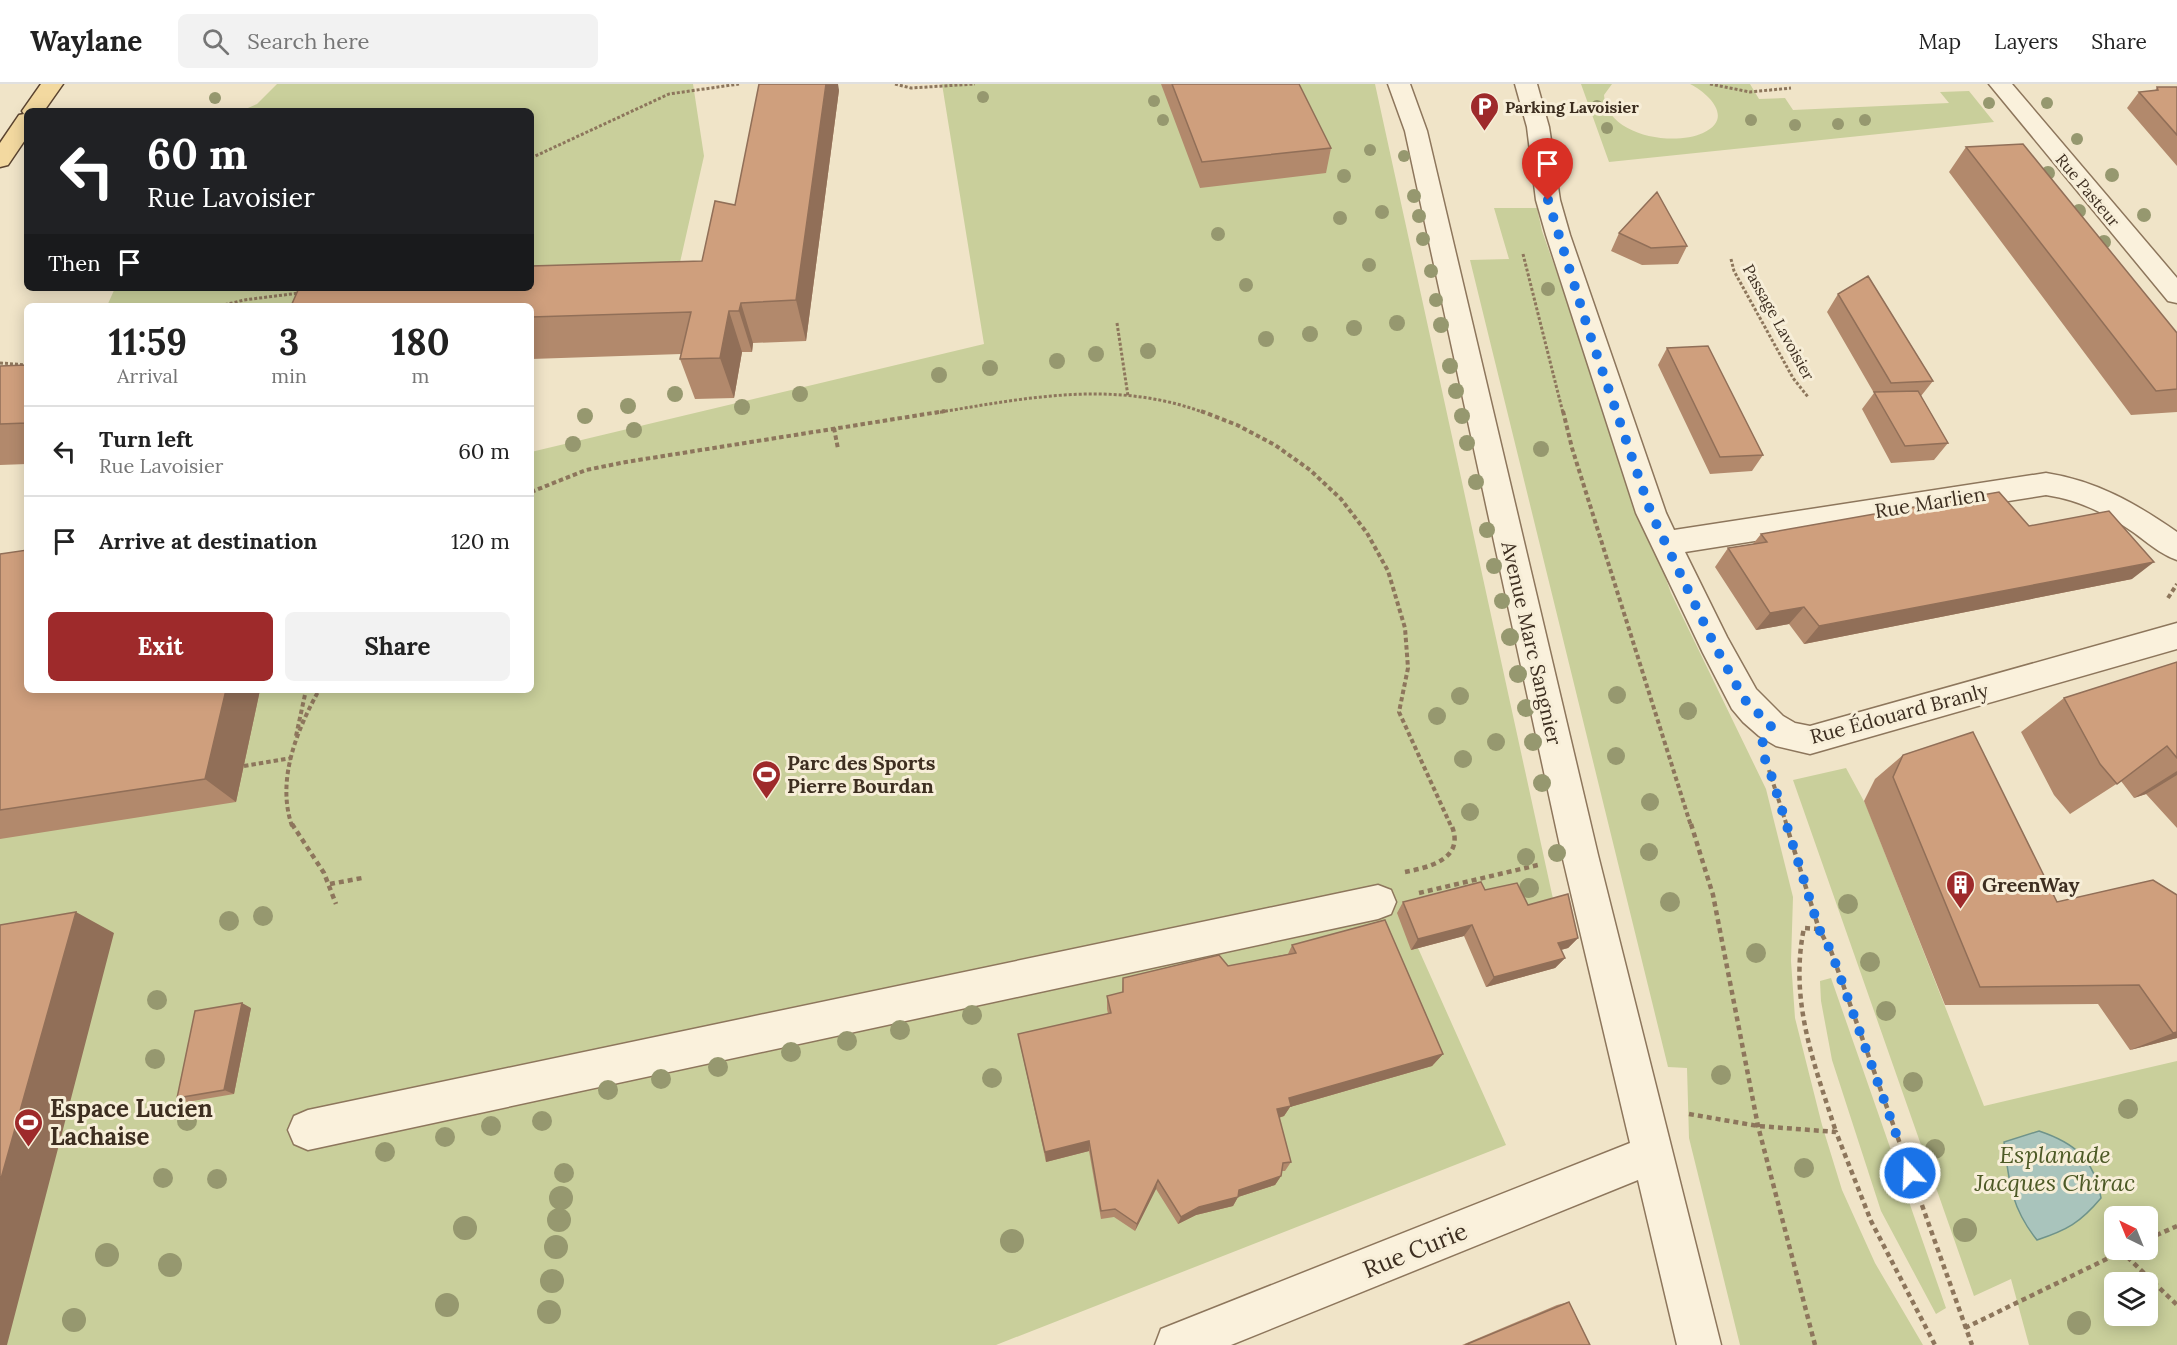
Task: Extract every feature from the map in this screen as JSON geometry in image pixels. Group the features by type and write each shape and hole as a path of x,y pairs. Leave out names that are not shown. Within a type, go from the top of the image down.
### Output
{"main road":[{"path":"35,108 52,84"},
{"path":"0,160 24,124"}],"street":[{"name":"Avenue Marc Sangnier","path":"1399,84 1416,131 1580,855 1699,1345"},
{"name":"Avenue Marc Sangnier","path":"1413,84 1416,131"},
{"path":"1526,84 1538,127 1548,200 1558,235 1651,513 1714,644 1744,699 1771,726"},
{"name":"Rue Pasteur","path":"2000,84 2177,295"},
{"name":"Rue Marlien","path":"1667,543 2046,484 2068,486 2092,493 2115,505 2177,548"},
{"name":"Rue Édouard Branly","path":"1771,726 1788,736 1810,740 2177,636"},
{"path":"308,1130 1388,888"},
{"name":"Rue Curie","path":"1177,1345 1653,1154"}],"path":[{"path":"534,157 669,94 739,84"},
{"path":"894,84 911,88 975,84"},
{"path":"1710,84 1744,93 1791,88"},
{"path":"1522,253 1572,448 1713,895 1758,1126 1815,1345"},
{"name":"Passage Lavoisier","path":"1731,259 1734,271 1793,378 1808,397"},
{"path":"232,303 308,292"},
{"path":"1117,323 1128,396"},
{"path":"0,363 24,365"},
{"path":"534,491 586,470 626,462 1030,396 1076,394 1128,396 1172,403 1214,415 1253,431 1273,442 1311,470 1344,501 1378,551 1402,611 1406,630 1407,677 1399,711 1456,836 1455,846 1446,859 1388,888"},
{"path":"834,428 838,449"},
{"path":"305,693 287,780 288,813 292,826 324,871 336,904"},
{"path":"291,760 305,718 318,693"},
{"path":"1771,726 1763,740 1761,752 1768,765 1819,929 1831,951 1972,1345"},
{"path":"244,766 291,760"},
{"path":"1388,888 1580,855"},
{"path":"330,884 362,878"},
{"path":"1819,929 1804,928 1798,949 1800,1001 1836,1132 1871,1221 1935,1345"},
{"path":"1682,1113 1758,1126 1836,1132"},
{"path":"2158,1235 2177,1226"},
{"path":"1965,1328 2104,1259"},
{"path":"2133,1260 2177,1305"}],"green space":[{"path":"277,84 693,84 704,156 674,289 312,303 108,303 114,291 534,291 534,108 248,108 257,104"},
{"name":"Parc des Sports Pierre Bourdan","path":"942,84 1375,84 1555,908 1418,948 1506,1145 996,1345 0,1345 0,565 24,676 24,693 534,693 534,451 984,344"},
{"path":"1581,84 1612,84 1604,95 1608,109 1616,120 1628,128 1659,138 1690,137 1703,133 1717,121 1716,107 1711,100 1690,84 1750,84 1759,99 1785,98 1793,110 1949,103 1940,92 1969,91 1994,122 1609,162"},
{"path":"1494,208 1537,208 1542,231 1671,593 1766,789 1793,897 1791,961 1795,1018 1822,1125 1842,1190 1875,1263 1923,1345 1740,1345 1689,1138 1687,1068 1668,1067 1470,260 1509,259"},
{"name":"Esplanade Jacques Chirac","path":"1846,768 1866,805 1984,1106 2177,1061 2177,1345 2029,1345 2011,1279 1974,1296 1793,780"},
{"path":"1831,978 1946,1308 1936,1314 1881,1211 1832,1060 1821,1001 1820,981"}],"water":[{"path":"2039,1131 2063,1141 2081,1154 2098,1184 2101,1198 2072,1225 2037,1240 2016,1205 2004,1142"}],"building":[{"path":"759,84 826,84 796,300 741,303 739,311 729,311 720,358 680,359 691,312 534,317 534,303 292,303 298,291 534,291 534,266 702,261 715,201 735,205"},
{"path":"1172,84 1299,84 1331,148 1202,162"},
{"path":"2157,87 2177,87 2177,135 2139,92 2158,90"},
{"path":"2023,144 2177,333 2177,389 2156,391 1966,147"},
{"path":"1657,192 1687,246 1651,248 1619,233"},
{"path":"1868,276 1933,381 1891,383 1838,294"},
{"path":"1708,346 1763,455 1720,457 1667,348"},
{"path":"24,365 24,423 0,424 0,366"},
{"path":"1918,391 1948,443 1905,446 1874,392"},
{"path":"1999,492 2029,526 2109,511 2154,562 1819,626 1804,607 1770,613 1728,548 1767,542 1761,534"},
{"path":"24,550 24,693 225,693 205,779 0,810 0,554"},
{"path":"2177,662 2177,758 2167,746 2117,784 2100,764 2064,698"},
{"name":"GreenWay","path":"1973,732 2057,902 2153,880 2177,895 2177,1032 2173,1033 2139,985 1980,987 1893,777 1903,755"},
{"path":"1481,882 1485,890 1517,883 1528,905 1568,894 1578,938 1558,943 1565,958 1494,977 1472,925 1418,939 1403,902"},
{"path":"76,912 0,1182 0,925"},
{"path":"1385,920 1443,1054 1289,1098 1291,1106 1277,1109 1291,1162 1283,1163 1281,1176 1239,1190 1238,1197 1199,1207 1181,1217 1158,1180 1137,1224 1115,1209 1101,1211 1089,1141 1045,1152 1018,1034 1111,1013 1107,996 1123,992 1123,978 1219,955 1228,966 1296,953 1292,945"},
{"path":"242,1003 224,1090 177,1098 195,1011"},
{"path":"1569,1302 1590,1345 1465,1345"}],"place":[{"name":"Parking Lavoisier","path":"1484,132"},
{"name":"Parc des Sports Pierre Bourdan","path":"766,800"},
{"name":"GreenWay","path":"1961,910"},
{"name":"Espace Lucien Lachaise","path":"29,1148"}],"route":[{"path":"1548,200 1588,329 1651,513 1714,644 1744,699 1771,726 1763,740 1761,752 1768,765 1819,929 1831,951 1910,1173"}]}
